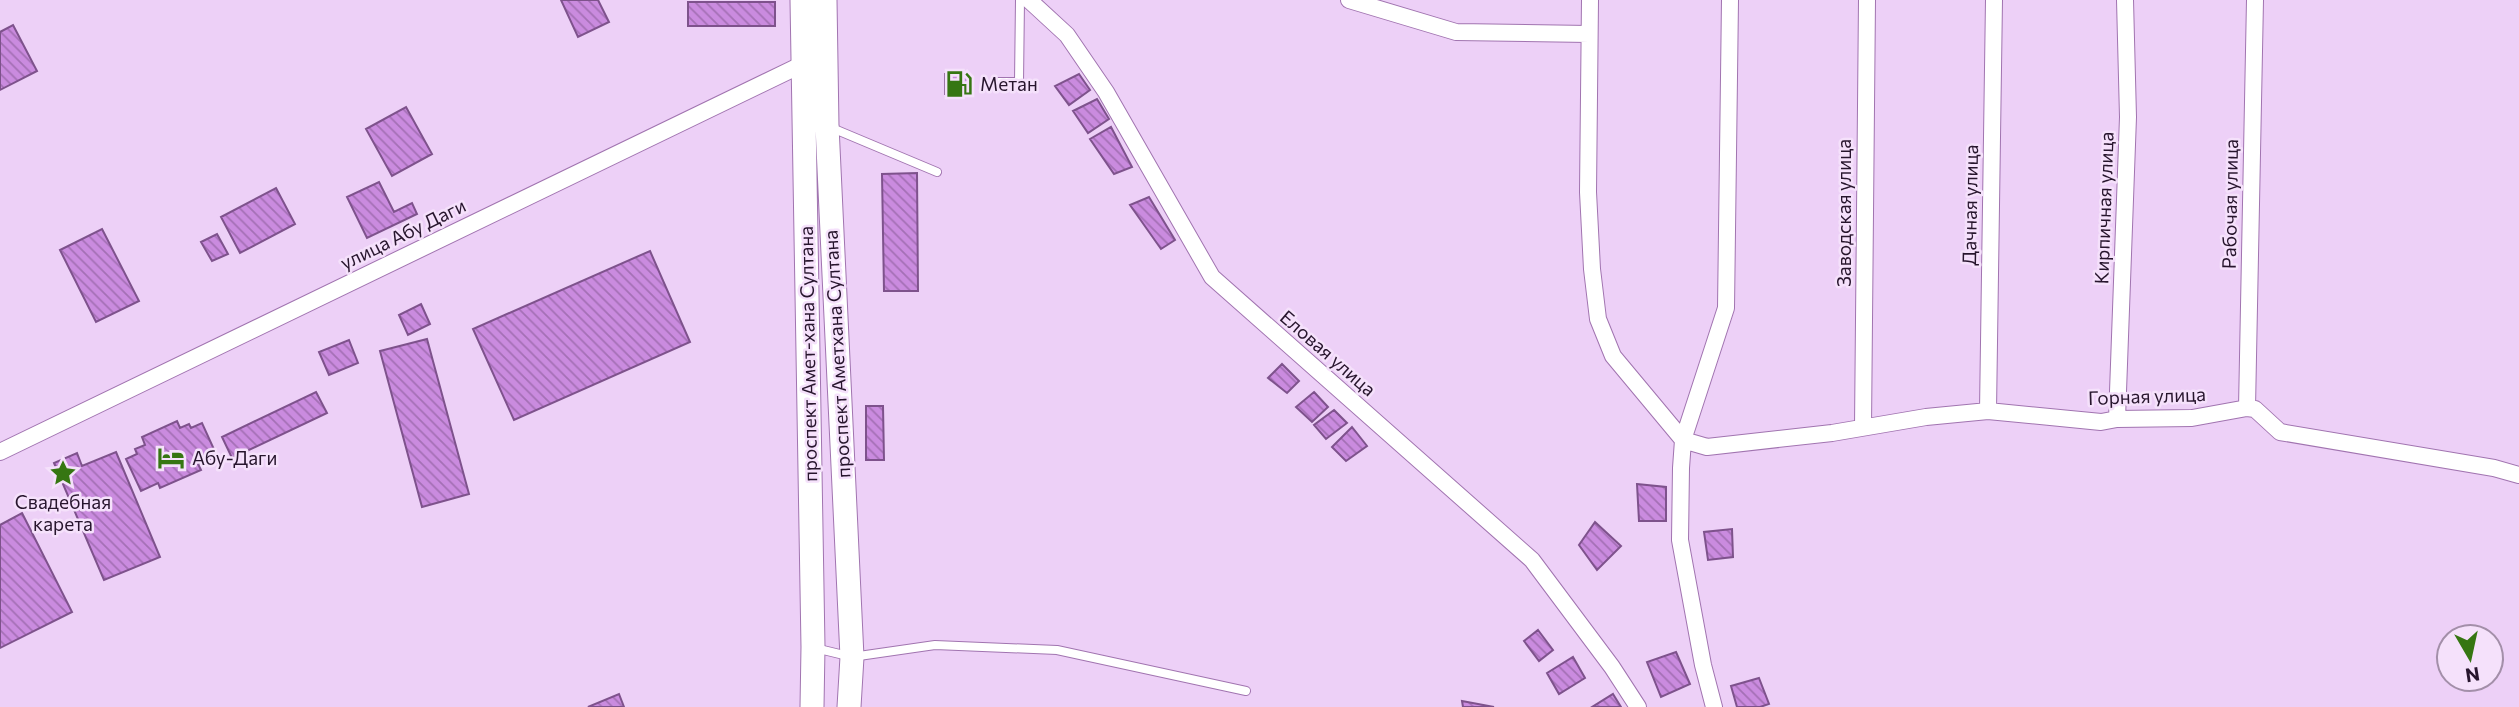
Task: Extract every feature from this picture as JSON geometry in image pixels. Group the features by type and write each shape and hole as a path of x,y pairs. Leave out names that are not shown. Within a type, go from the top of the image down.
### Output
{"main road":[{"name":"проспект Амет-хана Султана","path":"802,0 812,707"},
{"name":"проспект Аметхана Султана","path":"825,0 827,126 852,657 849,707"}],"street":[{"name":"Еловая улица","path":"1029,0 1067,35 1106,92 1212,277 1532,560 1612,667 1638,707"},
{"path":"1349,0 1456,32 1590,34"},
{"path":"1590,0 1588,191 1598,319 1613,356 1683,440"},
{"path":"1714,707 1703,665 1680,540 1683,440 1726,308 1730,0"},
{"name":"Заводская улица","path":"1863,427 1867,0"},
{"name":"Дачная улица","path":"1988,411 1994,0"},
{"name":"Кирпичная улица","path":"2117,418 2128,117 2125,0"},
{"name":"Рабочая улица","path":"2247,408 2255,0"},
{"path":"803,64 826,71"},
{"name":"улица Абу Даги","path":"0,452 803,64"},
{"path":"2247,408 2255,409 2280,432 2494,468 2519,475"},
{"name":"Горная улица","path":"1683,440 1707,447 1988,411 2014,411 2101,422 2117,418 2192,418 2247,408"}],"lane":[{"path":"995,82 1019,82 1020,0"},
{"path":"804,114 937,172"},
{"path":"813,647 852,657 935,645 1057,650 1246,691"}],"building":[{"path":"561,0 598,0 609,22 578,37"},
{"path":"688,2 775,2 775,26 688,26"},
{"path":"13,25 37,71 0,90 0,32"},
{"path":"945,74 968,75 968,94 945,94"},
{"path":"1079,74 1090,90 1069,105 1055,86"},
{"path":"1097,99 1109,119 1088,133 1073,111"},
{"path":"406,107 432,154 392,176 366,129"},
{"path":"1111,127 1132,167 1114,174 1090,139"},
{"path":"917,173 918,291 884,291 882,174"},
{"path":"379,182 394,212 412,203 417,214 367,238 347,197"},
{"path":"276,188 295,224 240,253 221,217"},
{"path":"1149,197 1175,240 1161,249 1130,205"},
{"path":"102,229 139,301 96,322 60,250"},
{"path":"217,234 228,254 212,261 201,242"},
{"path":"650,251 690,342 514,420 473,329"},
{"path":"421,304 430,324 408,335 399,315"},
{"path":"427,339 469,494 422,507 380,351"},
{"path":"349,340 358,363 329,375 319,352"},
{"path":"1282,364 1299,381 1287,393 1268,378"},
{"path":"316,392 327,413 232,458 222,437"},
{"path":"1314,392 1328,407 1312,422 1296,407"},
{"path":"866,406 883,406 884,460 866,460"},
{"path":"1334,410 1347,423 1326,439 1314,425"},
{"name":"Абу-Даги","path":"177,421 180,428 189,424 191,428 202,423 217,456 198,464 201,470 160,488 158,483 141,491 126,459 137,454 135,449 145,445 142,437"},
{"path":"1352,427 1367,446 1346,461 1332,447"},
{"path":"116,452 160,557 104,580 54,463 77,453 82,466"},
{"path":"1637,484 1666,487 1666,521 1639,521"},
{"path":"22,513 72,612 0,648 0,525"},
{"path":"1595,522 1621,546 1597,570 1579,545"},
{"path":"1732,529 1733,557 1708,560 1704,532"},
{"path":"1538,630 1553,650 1539,661 1524,641"},
{"path":"1676,652 1690,684 1661,697 1647,662"},
{"path":"1573,657 1585,678 1559,694 1547,673"},
{"path":"1759,678 1769,704 1760,707 1737,707 1731,686"},
{"path":"619,694 624,707 588,707"},
{"path":"1613,694 1621,707 1592,707"},
{"path":"1462,701 1494,707 1463,707"}],"place":[{"name":"Метан","path":"959,84"},
{"name":"Абу-Даги","path":"171,458"},
{"name":"Свадебная карета","path":"63,473"}]}
